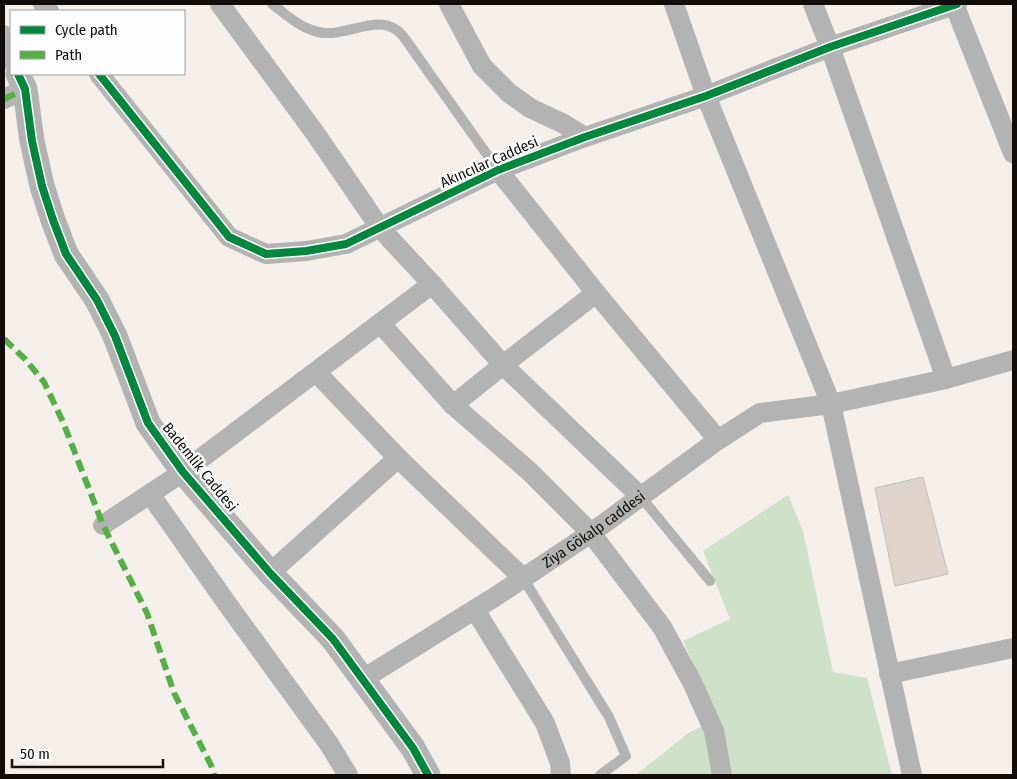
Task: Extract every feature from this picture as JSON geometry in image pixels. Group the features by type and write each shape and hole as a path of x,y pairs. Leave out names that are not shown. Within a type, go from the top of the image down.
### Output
{"street":[{"path":"220,4 315,134 380,228 432,284 502,365 641,497"},
{"path":"449,4 482,66 509,93 530,108 562,123 585,137"},
{"path":"674,4 706,96 831,404 912,775"},
{"path":"813,4 830,47 946,379"},
{"path":"955,4 1013,153"},
{"name":"Akıncılar Caddesi","path":"100,75 229,237 266,254 306,251 346,244 498,170 585,137 706,96 830,47 955,4"},
{"path":"4,38 10,55"},
{"name":"Bademlik Caddesi","path":"16,87 52,220 66,254 97,300 115,336 148,423 183,472 270,573 333,639 413,748 428,775"},
{"path":"498,170 596,293 718,440"},
{"path":"103,525 183,472 432,284"},
{"path":"454,405 502,365 596,293"},
{"path":"381,324 454,405 529,471 590,533 662,627 693,684 714,732 722,775"},
{"name":"Ziya Gökalp caddesi","path":"363,679 523,578 641,497 718,440 760,413 831,404 946,379 1013,360"},
{"path":"316,372 398,458 523,578"},
{"path":"270,573 398,458"},
{"path":"150,494 329,744 348,775"},
{"path":"474,610 545,723 560,763 561,775"},
{"path":"889,674 1013,648"}],"lane":[{"path":"272,4 297,24 319,32 338,33 382,23 395,28 404,36 498,170"},
{"path":"641,497 710,582"},
{"path":"523,578 609,717 626,756 600,775"}],"green space":[{"path":"788,495 803,531 833,672 867,678 892,775 636,775 687,734 718,718 683,641 730,619 703,551"}],"building":[{"path":"923,477 948,574 895,586 875,488"}],"marked path":[{"path":"4,99 25,89"},
{"path":"4,339 25,359 44,382 63,422 103,525 147,613 174,693 211,765 214,775"}],"cycle path":[{"path":"100,75 229,237 266,254 306,251 346,244 498,170 585,137 706,96 830,47 957,4"},
{"path":"18,75 25,89 32,141 42,186 53,220 66,254 97,300 115,336 148,423 183,472 270,573 333,639 413,748 428,775"}]}
